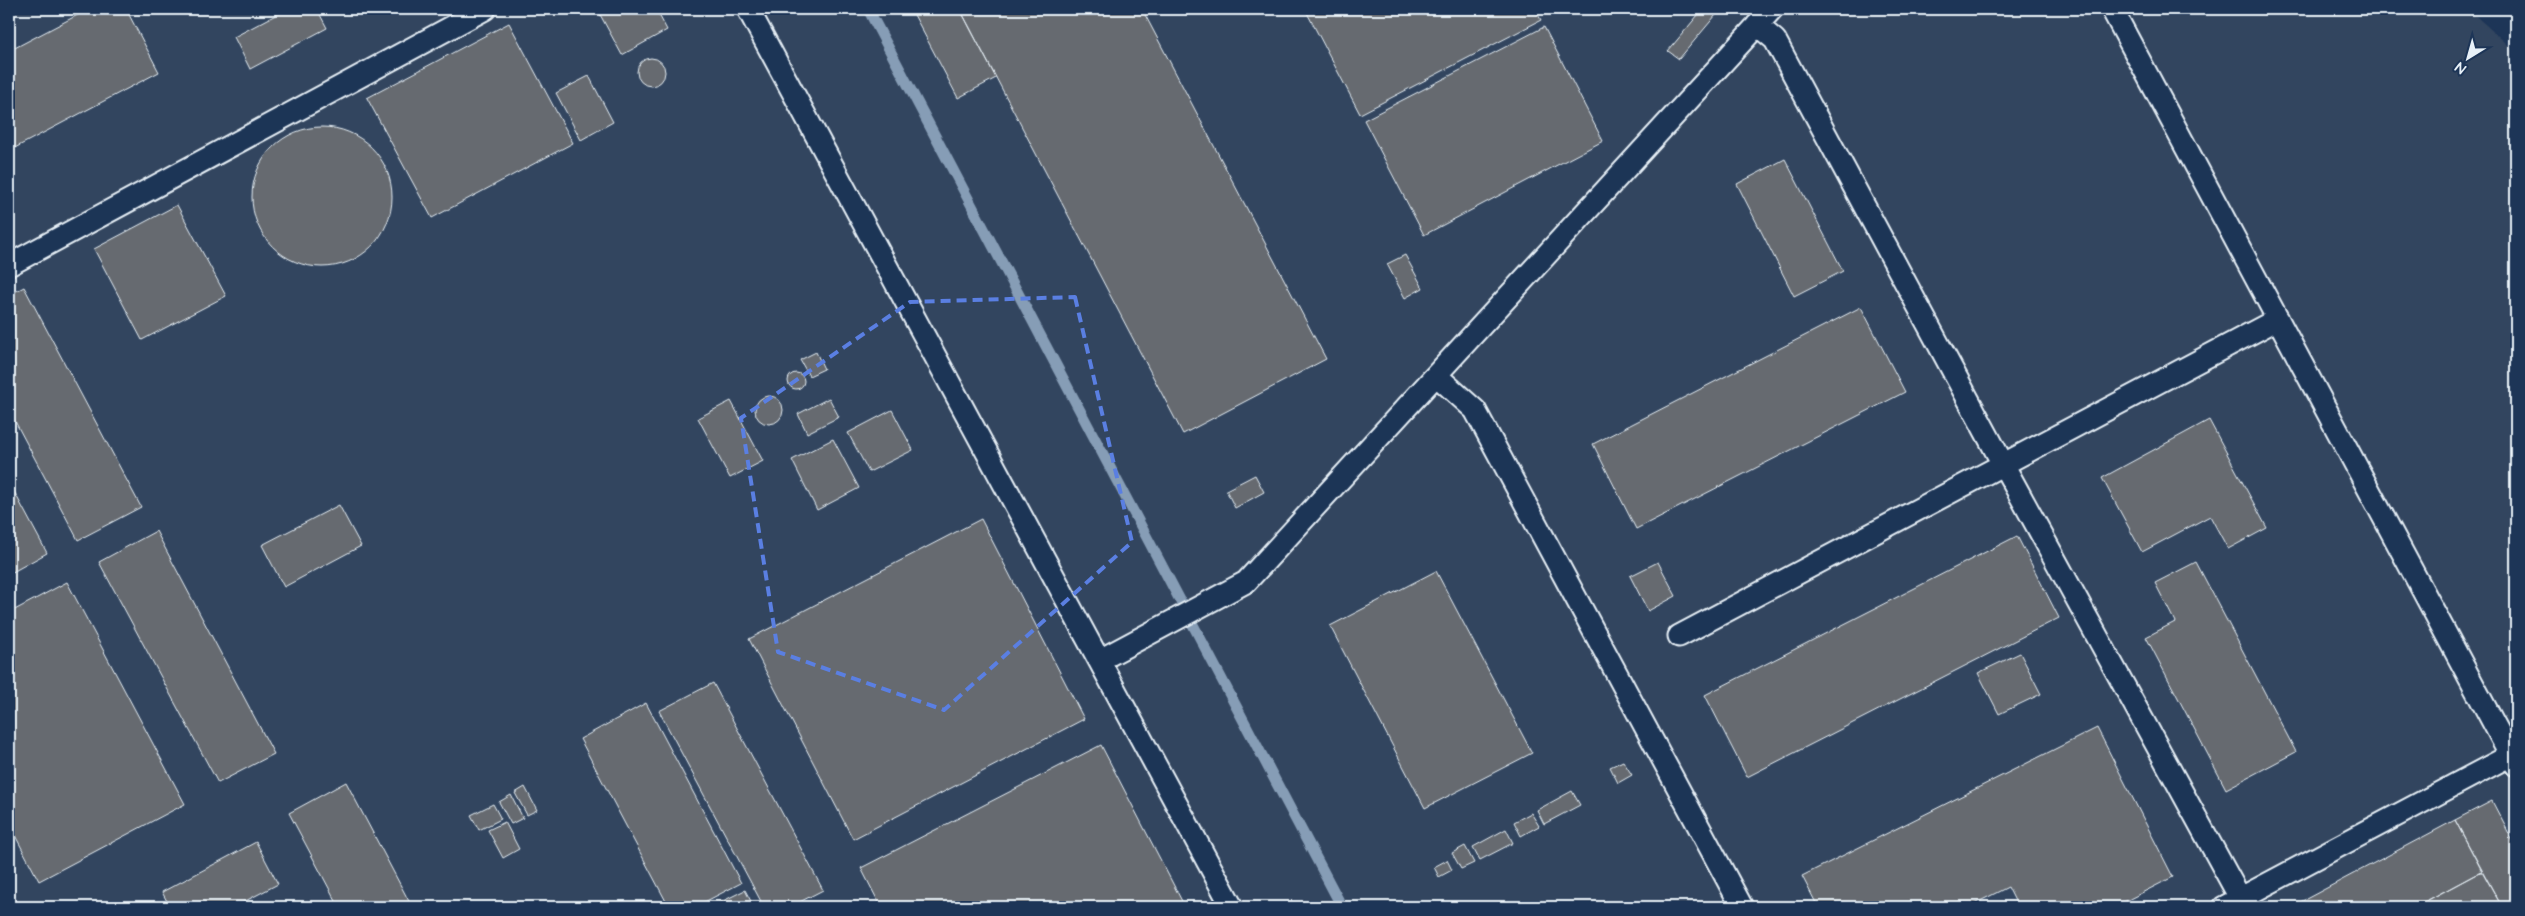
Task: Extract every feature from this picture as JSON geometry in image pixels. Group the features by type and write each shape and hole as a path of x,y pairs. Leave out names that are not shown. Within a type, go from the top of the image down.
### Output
{"lane":[{"path":"9,265 485,9"},
{"path":"748,9 1232,907"},
{"path":"1100,660 1246,582 1772,9"},
{"path":"1757,26 1775,40 2237,904 2514,760 2112,9"},
{"path":"1679,636 2004,466 2278,319"},
{"path":"1437,376 1475,410 1742,907"}],"highlighted area":[{"path":"1075,297 1132,542 944,710 778,652 741,418 910,302"}],"shaded area":[{"path":"9,9 2468,9 2516,52 2516,907 9,907"}],"building":[{"path":"89,9 126,9 159,72 9,151 9,51"},
{"path":"287,9 317,9 327,28 250,69 234,37"},
{"path":"597,9 656,9 667,30 622,55"},
{"path":"911,9 960,9 996,78 958,98"},
{"path":"960,9 1142,9 1326,359 1183,434"},
{"path":"1305,9 1535,9 1541,20 1360,114"},
{"path":"1703,9 1721,9 1679,59 1668,51"},
{"path":"509,23 573,143 432,218 367,98"},
{"path":"1544,27 1603,141 1424,235 1364,120"},
{"path":"651,58 661,62 665,72 661,82 651,86 641,82 637,72 641,62"},
{"path":"589,76 613,122 581,140 556,93"},
{"path":"322,127 349,133 361,139 371,148 380,158 386,170 392,197 386,224 380,236 371,246 361,255 349,261 322,267 295,261 283,255 273,246 264,236 258,224 252,197 258,170 264,158 273,148 283,139 295,133"},
{"path":"1785,159 1843,271 1794,296 1737,184"},
{"path":"177,205 226,296 142,340 94,249"},
{"path":"1405,255 1423,288 1405,298 1387,264"},
{"path":"24,287 141,507 78,540 9,410 9,295"},
{"path":"1861,307 1905,392 1636,529 1593,444"},
{"path":"816,352 824,369 809,376 800,360"},
{"path":"793,373 799,373 804,378 802,387 793,389 788,384 788,378"},
{"path":"769,396 779,400 783,410 779,420 769,424 759,420 755,410 759,400"},
{"path":"829,398 839,417 807,433 798,414"},
{"path":"731,401 763,461 730,478 698,418"},
{"path":"892,410 913,450 869,472 848,433"},
{"path":"2209,420 2267,528 2228,549 2210,516 2142,552 2102,478"},
{"path":"833,439 859,488 817,510 792,460"},
{"path":"1255,475 1264,492 1235,508 1226,490"},
{"path":"9,482 47,553 9,574"},
{"path":"339,505 361,546 284,587 262,545"},
{"path":"981,519 1084,719 853,839 749,639"},
{"path":"156,531 274,754 218,783 99,562"},
{"path":"2017,536 2059,618 1747,777 1705,695"},
{"path":"1658,562 1676,596 1648,611 1630,576"},
{"path":"2196,562 2296,752 2226,789 2146,637 2175,622 2155,583"},
{"path":"1436,571 1532,753 1425,808 1330,626"},
{"path":"67,582 185,804 39,881 9,824 9,613"},
{"path":"2020,653 2041,694 1999,714 1978,673"},
{"path":"713,683 823,890 790,907 764,907 659,711"},
{"path":"646,703 741,883 695,907 669,907 580,739"},
{"path":"2097,728 2173,877 2114,907 2018,907 2008,887 1968,907 1818,907 1802,876"},
{"path":"1101,745 1185,907 881,907 861,868"},
{"path":"1623,761 1632,775 1618,783 1610,767"},
{"path":"346,782 412,907 339,907 289,813"},
{"path":"525,787 537,810 527,815 515,793"},
{"path":"1572,791 1580,805 1544,824 1537,810"},
{"path":"511,795 523,818 511,824 499,802"},
{"path":"2492,801 2516,847 2516,907 2502,907 2455,820"},
{"path":"493,804 501,819 479,830 471,815"},
{"path":"1531,813 1539,826 1521,836 1514,822"},
{"path":"2455,820 2482,871 2415,907 2291,907"},
{"path":"505,822 519,849 503,858 488,830"},
{"path":"1506,829 1513,843 1480,860 1473,847"},
{"path":"256,842 278,884 234,907 170,907 162,892"},
{"path":"1465,846 1474,863 1461,869 1452,853"},
{"path":"1447,860 1452,870 1439,877 1434,867"},
{"path":"2482,871 2502,907 2415,907"},
{"path":"745,890 754,907 711,907"}],"waterway":[{"path":"868,9 1342,907"}]}
